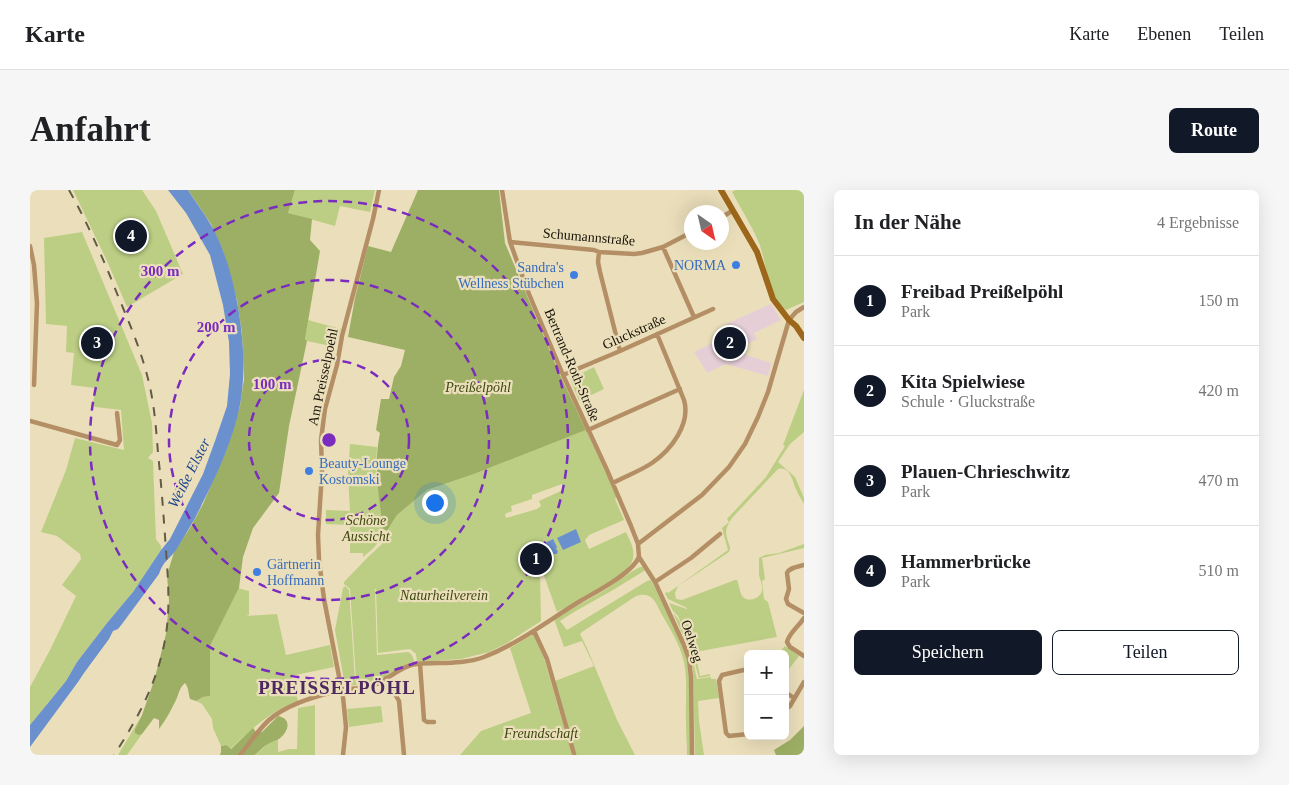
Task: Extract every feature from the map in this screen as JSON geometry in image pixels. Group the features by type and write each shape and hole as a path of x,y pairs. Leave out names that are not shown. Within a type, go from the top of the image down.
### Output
{"street":[{"name":"Am Preisselpoehl","path":"343,755 346,727 342,690 324,599 319,560 318,535 322,472 321,440 325,409 379,190"},
{"name":"Bertrand-Roth-Straße","path":"502,190 510,242 529,294 638,544"},
{"path":"721,190 757,252 773,299 804,338"},
{"name":"Schumannstraße","path":"510,242 634,254 663,247 684,236"},
{"path":"30,246 34,265 37,303 34,385"},
{"path":"663,247 694,318"},
{"path":"599,252 600,272 620,351"},
{"path":"638,544 702,495 729,467 745,444 758,417 768,392 789,320 804,307"},
{"name":"Gluckstraße","path":"563,375 694,318 712,308"},
{"path":"613,483 651,464 669,448 680,432 686,414 686,407 680,389 657,334"},
{"path":"588,430 680,389"},
{"path":"30,421 117,446 120,440 118,413"},
{"path":"655,582 691,558 720,534"},
{"name":"Oelweg","path":"638,544 639,557 655,582 676,624 689,659 692,755"},
{"path":"240,755 267,722 284,709 342,690 374,686 387,677 416,664 467,662 484,657 534,631 609,584 632,567 639,557"},
{"path":"804,565 788,571 789,589 786,599 788,604 804,613"},
{"path":"804,618 802,627 788,636 787,642 790,647 804,656"},
{"path":"534,631 546,659 574,754"},
{"path":"420,664 424,720 426,722 434,722"},
{"path":"744,670 722,675 719,681 726,733 729,736 744,734"},
{"path":"387,677 384,680 384,684 396,694 399,701 404,755"},
{"path":"789,705 804,682"},
{"path":"789,695 794,698"}],"shaded area":[{"path":"771,304 781,320 754,333 757,339 742,347 746,355 771,363 768,376 726,364 707,373 694,352 730,334 726,324"}],"green space":[{"path":"73,190 142,190 156,211 183,274 127,307"},
{"path":"188,190 295,190 288,213 312,219 310,240 320,251 305,339 307,341 289,426 279,493 253,528 243,557 239,588 210,646 210,696 196,701 190,699 185,683 159,729 159,720 154,718 142,734 139,735 135,733 135,729 154,681 166,634 169,601 167,575 174,552 203,504 226,451 240,406 244,379 242,333 237,300 223,251 211,224"},
{"path":"295,190 375,190 370,212 340,206 335,226 288,213"},
{"name":"Preißelpöhl","path":"418,190 499,190 505,243 560,375 586,430 474,474 427,490 397,515 387,531 383,529 378,493 377,457 380,433 376,430 381,399 389,399 394,377 401,366 405,350 348,337 355,298 368,246 391,252"},
{"path":"735,190 804,190 804,302 786,310 775,296 759,243 732,192"},
{"path":"82,232 142,375 152,423 153,452 148,458 153,461 156,539 161,546 161,550 133,592 107,623 77,662 66,681 30,725 30,687 76,596 62,585 81,559 80,554 57,536 41,532 66,470 75,438 124,450 121,410 95,407 93,404 95,388 71,385 74,353 66,352 67,326 46,324 44,238"},
{"path":"308,320 341,329 335,347 305,339"},
{"path":"594,367 604,389 579,401 570,379"},
{"path":"804,390 804,432 790,444 778,462 795,477 804,498 804,504 788,472 778,469 729,522 727,519 766,477 785,446 783,445"},
{"name":"Naturheilverein","path":"586,430 617,497 615,499 624,520 589,535 585,540 589,549 626,532 633,548 633,559 621,574 611,581 557,612 542,570 540,571 541,621 489,652 461,659 417,662 416,654 410,649 378,653 375,589 377,655 408,652 414,659 414,663 380,680 358,685 356,680 350,589 344,582 382,544 387,531 397,515 427,490 474,474","holes":["562,484 565,489 539,501 541,506 537,509 506,518 505,514 512,511 511,506 532,499 532,495"]},
{"name":"Schöne Aussicht","path":"350,444 377,447 376,469 383,529 376,545 363,557 363,553 350,553 350,525 326,524 326,510 350,511 348,474"},
{"path":"729,522 726,532 730,547 729,552 678,586 675,593 676,599 682,600 737,580 742,596 750,600 753,599 759,596 762,591 759,575 759,558 804,544 804,548 762,558 765,579 762,581 764,599 768,602 777,637 695,652 700,676 710,674 710,676 699,678 689,643 678,616 669,603 687,608 668,599 665,593 668,593 728,550 722,528"},
{"path":"640,567 643,567 645,570 560,621 567,630 651,580 680,637 688,662 690,675 691,755 687,755 686,677 682,655 655,601 649,596 641,595 636,596 580,634 587,648 617,720 635,755 575,755 555,681 594,666 582,641 564,647 554,619 605,590"},
{"path":"345,586 349,590 355,680 357,685 345,686 335,630 343,588"},
{"path":"239,588 249,591 249,615 246,616 277,614 286,655 330,645 334,667 291,676 298,701 278,710 230,749 224,745 221,746 213,728 212,719 202,704 196,701 210,696 210,646"},
{"path":"673,613 686,635 697,679 711,677 711,679 716,679 719,698 698,701 704,755 695,755 692,662"},
{"name":"Freundschaft","path":"534,634 545,661 572,755 460,755 481,731 531,713 510,648"},
{"path":"785,646 799,656 789,669 789,650 782,650"},
{"path":"315,705 315,755 255,755 268,744 278,739 278,752 297,749 298,708"},
{"path":"381,706 383,722 349,727 347,709"},
{"path":"142,715 135,729 139,735 142,734 127,755 118,755"},
{"path":"278,716 286,720 288,726 285,733 279,739 266,745 255,755 220,755 221,746 226,745 231,749 253,728 256,732 262,732"},
{"path":"804,726 804,755 776,755 774,750 790,740"}],"water":[{"path":"168,190 188,190 211,225 228,265 239,313 242,338 243,384 237,418 214,480 176,550 164,563 159,574 122,624 113,631 30,747 30,725 66,681 77,662 107,623 133,592 170,539 203,474 227,406 230,374 229,342 223,305 210,255 186,213"},
{"path":"576,529 581,542 563,550 557,538"},
{"path":"553,539 557,547 557,554 546,558 543,555 540,557 537,551 540,549 539,546"}],"railway":[{"path":"69,190 101,256 138,345 144,365 154,414 163,505 168,573 167,622 163,651 153,682 140,712 114,755"}],"place":[{"name":"Hammerbrücke","path":"131,236"},
{"name":"NORMA","path":"736,265"},
{"name":"Sandra's Wellness Stübchen","path":"574,275"},
{"name":"Plauen-Chrieschwitz","path":"97,343"},
{"name":"Kita Spielwiese","path":"730,343"},
{"name":"Beauty-Lounge Kostomski","path":"309,471"},
{"name":"Freibad Preißelpöhl","path":"536,559"},
{"name":"Gärtnerin Hoffmann","path":"257,572"}],"district":[{"name":"PREISSELPÖHL","path":"337,687"}],"water label":[{"name":"Weiße Elster","path":"189,473"}]}
